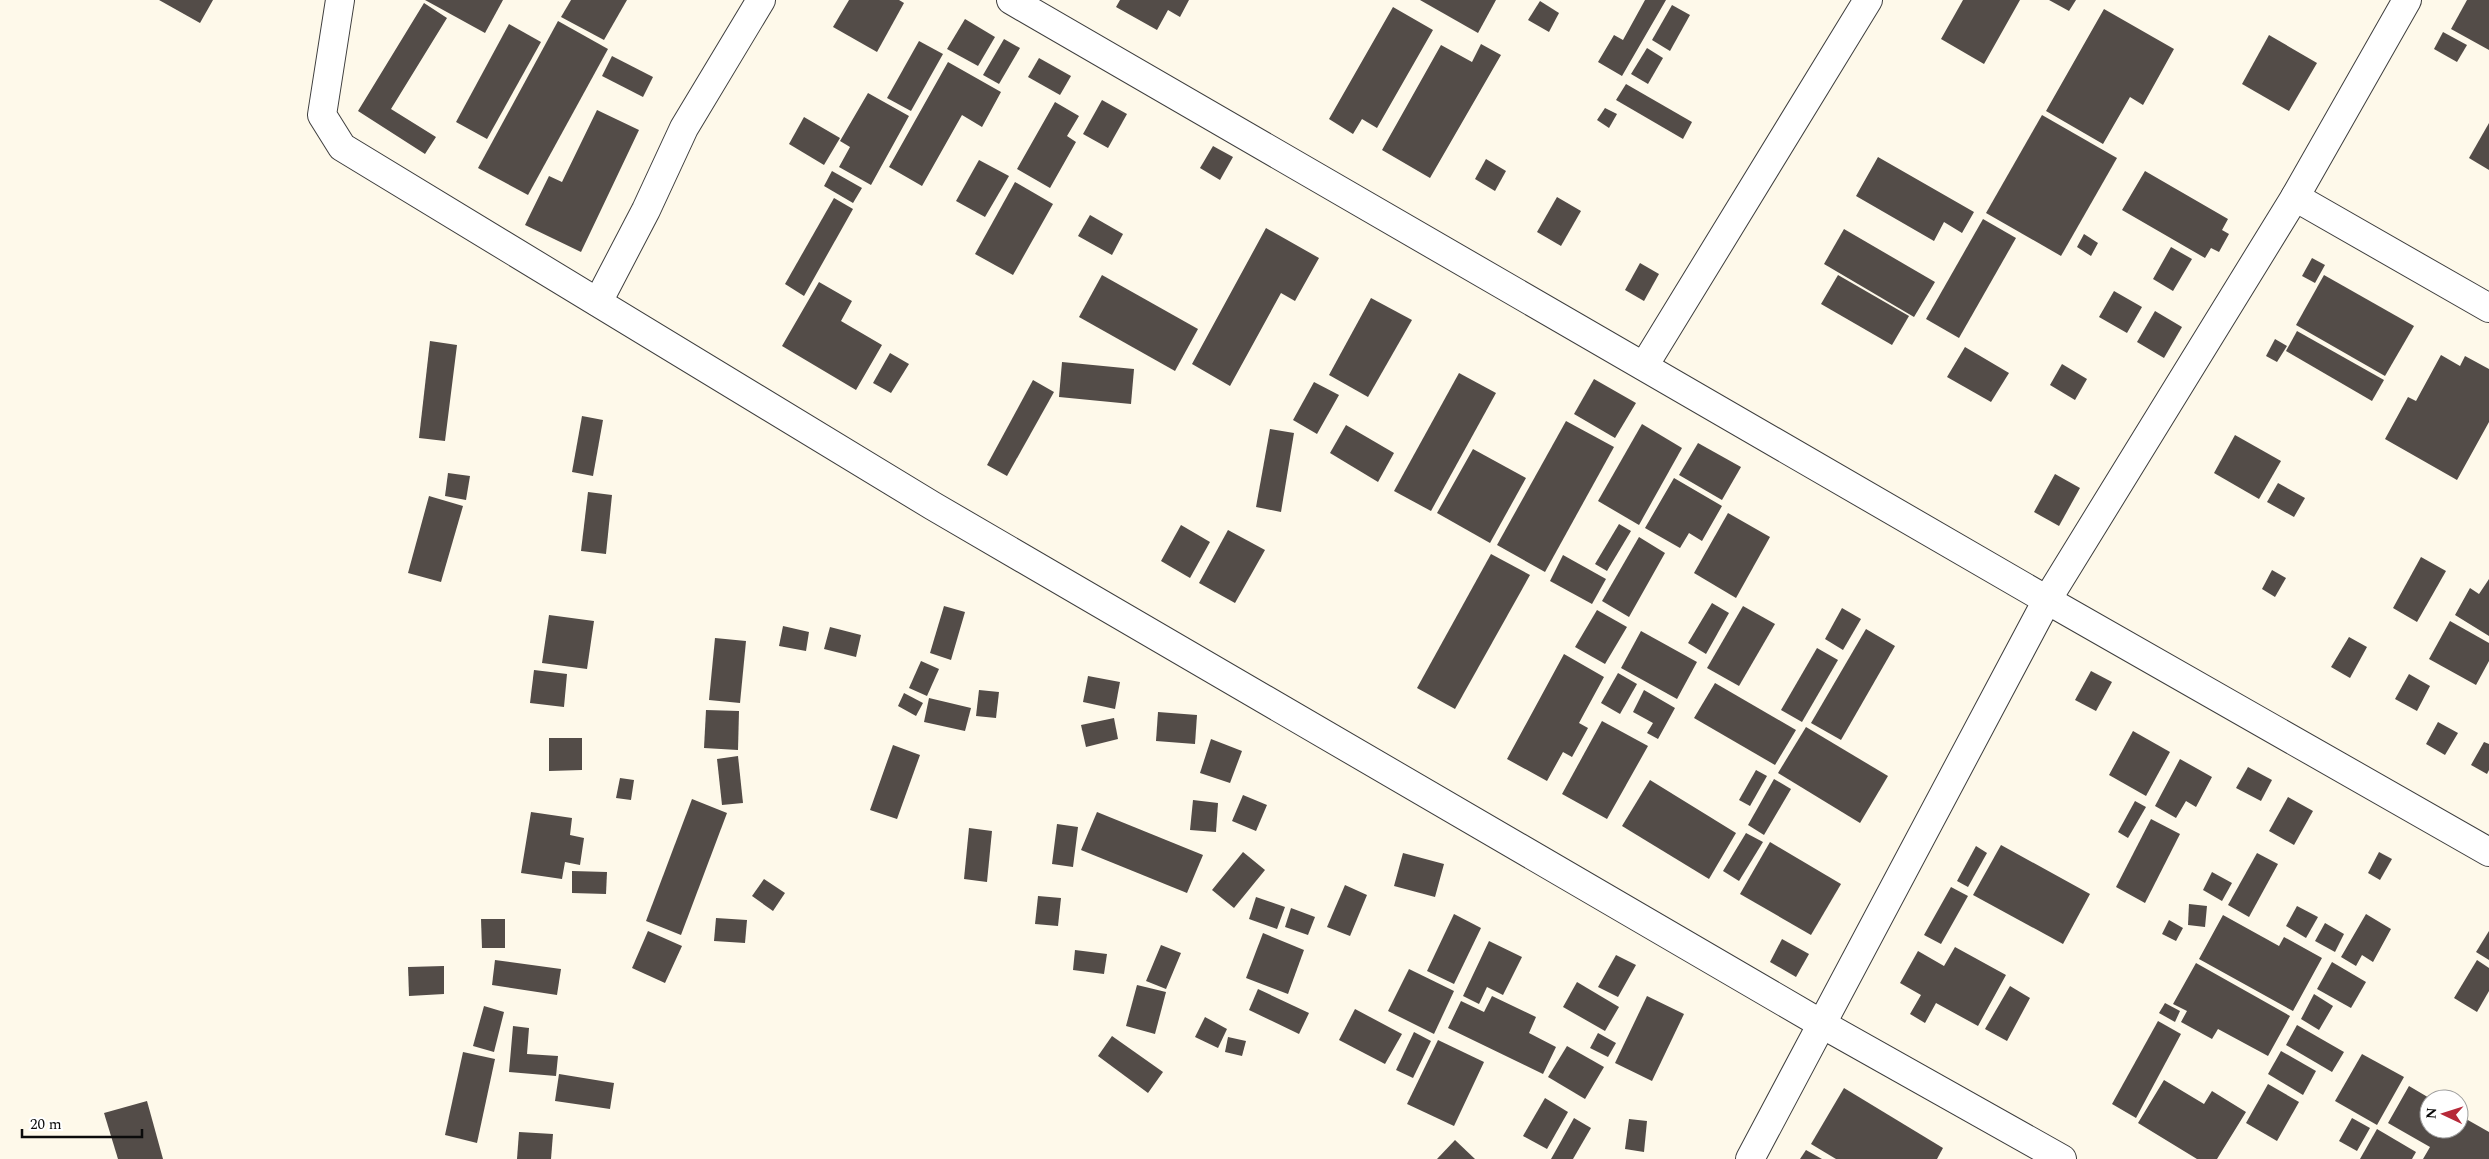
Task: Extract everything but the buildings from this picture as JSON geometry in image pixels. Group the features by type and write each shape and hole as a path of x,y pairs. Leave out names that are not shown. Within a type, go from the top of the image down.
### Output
{"street":[{"path":"340,0 322,115 342,147 933,506 1820,1023 2062,1159"},
{"path":"598,302 646,210 684,128 762,0"},
{"path":"1012,0 2047,600 2489,852"},
{"path":"1644,366 1868,0"},
{"path":"1750,1159 1820,1023 2047,600 2295,197 2407,0"},
{"path":"2295,197 2489,308"}]}
